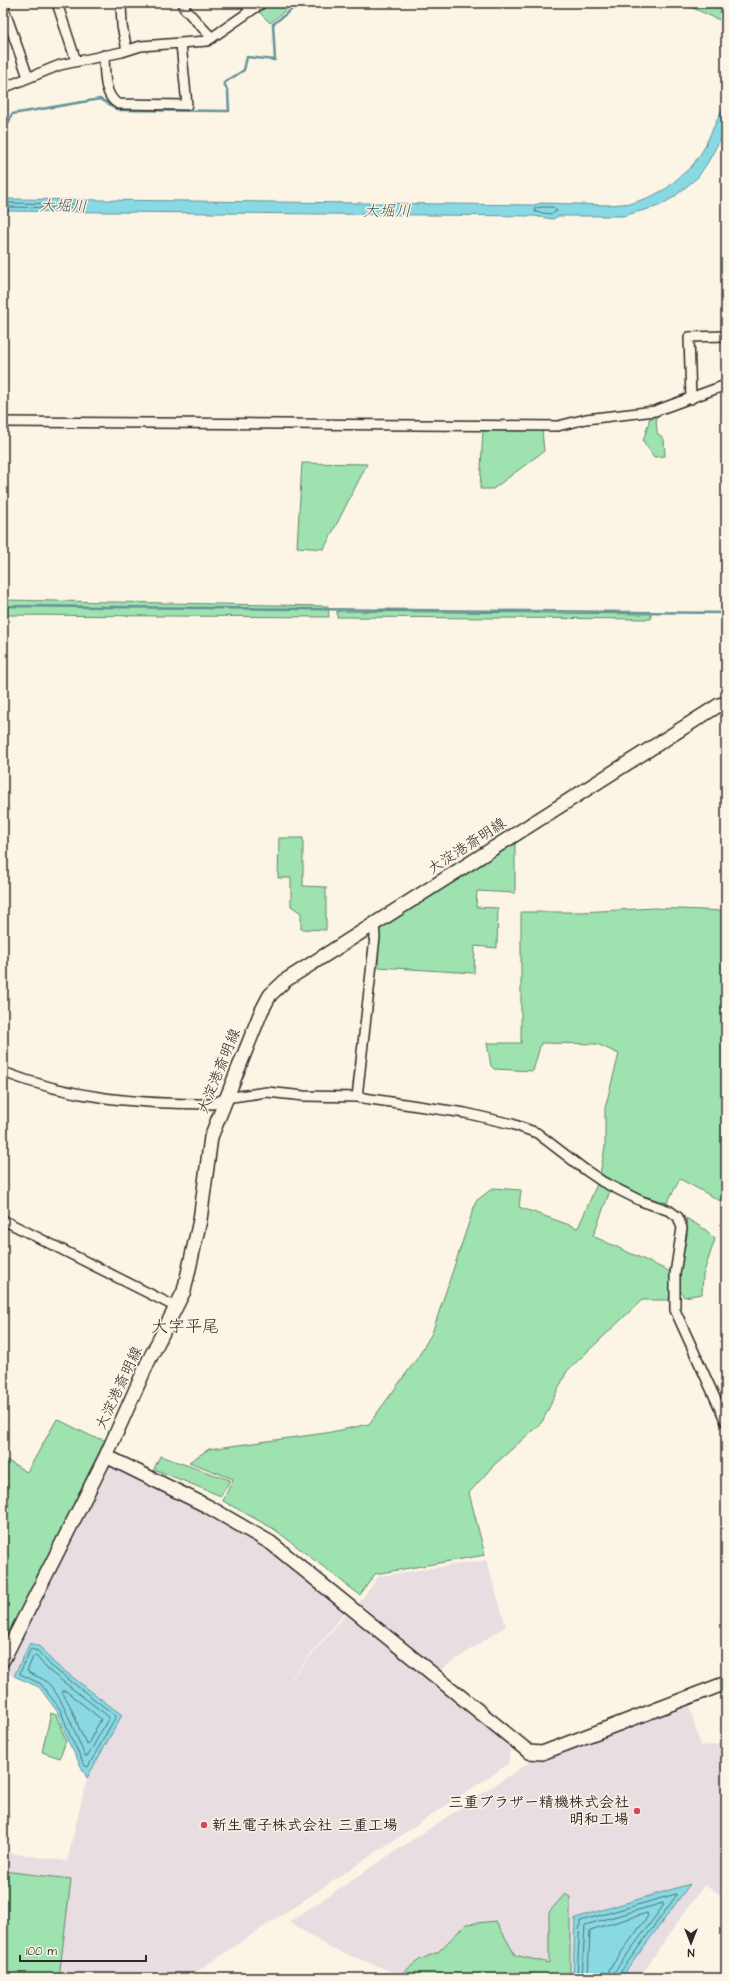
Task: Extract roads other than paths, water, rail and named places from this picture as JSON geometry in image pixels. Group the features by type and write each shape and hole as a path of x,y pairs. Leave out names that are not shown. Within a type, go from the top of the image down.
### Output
{"main road":[{"name":"大淀港斎明線","path":"3,1660 106,1456 130,1399 184,1292 200,1220 211,1137 250,1038 270,995 286,980 719,705 726,703"},
{"path":"106,1456 221,1513 271,1543 524,1749 532,1753 542,1753 726,1683"}],"street":[{"path":"57,3 76,61"},
{"path":"121,3 122,26 127,50"},
{"path":"186,3 184,8 212,38"},
{"path":"243,3 252,9"},
{"path":"3,88 60,64 141,46 200,43 212,38 262,3"},
{"path":"3,6 28,77"},
{"path":"104,55 108,92 112,100 118,104 187,104 181,44"},
{"path":"691,399 689,337 726,336"},
{"path":"3,422 558,426 586,419 655,411 726,385"},
{"path":"357,1097 375,937 374,924"},
{"path":"3,1072 52,1089 120,1101 213,1104 226,1098 267,1092 304,1096 357,1097 465,1113 512,1124 537,1133 603,1182 641,1201 670,1211 678,1217 681,1222 682,1236 676,1274 675,1310 726,1422"},
{"path":"3,1220 176,1307"}],"water":[{"name":"大堀川","path":"726,101 726,129 698,177 674,197 659,206 623,216 558,216 553,219 533,216 3,211 3,199 534,205 541,203 609,205 633,203 652,196 667,188 692,166 703,150"},
{"path":"30,1643 40,1647 54,1663 122,1715 87,1778 68,1741 57,1711 39,1687 14,1676"},
{"path":"690,1884 621,1978 573,1978 575,1918"}],"waterway":[{"path":"3,136 12,114 100,99 120,110 229,111 228,92 224,83 244,70 247,57 275,60 273,24 300,3"},
{"path":"3,606 726,613"}],"place":[{"name":"三重ブラザー精機株式会社 明和工場","path":"637,1811"},
{"name":"新生電子株式会社 三重工場","path":"204,1825"}],"district":[{"name":"大字平尾","path":"185,1327"}]}
